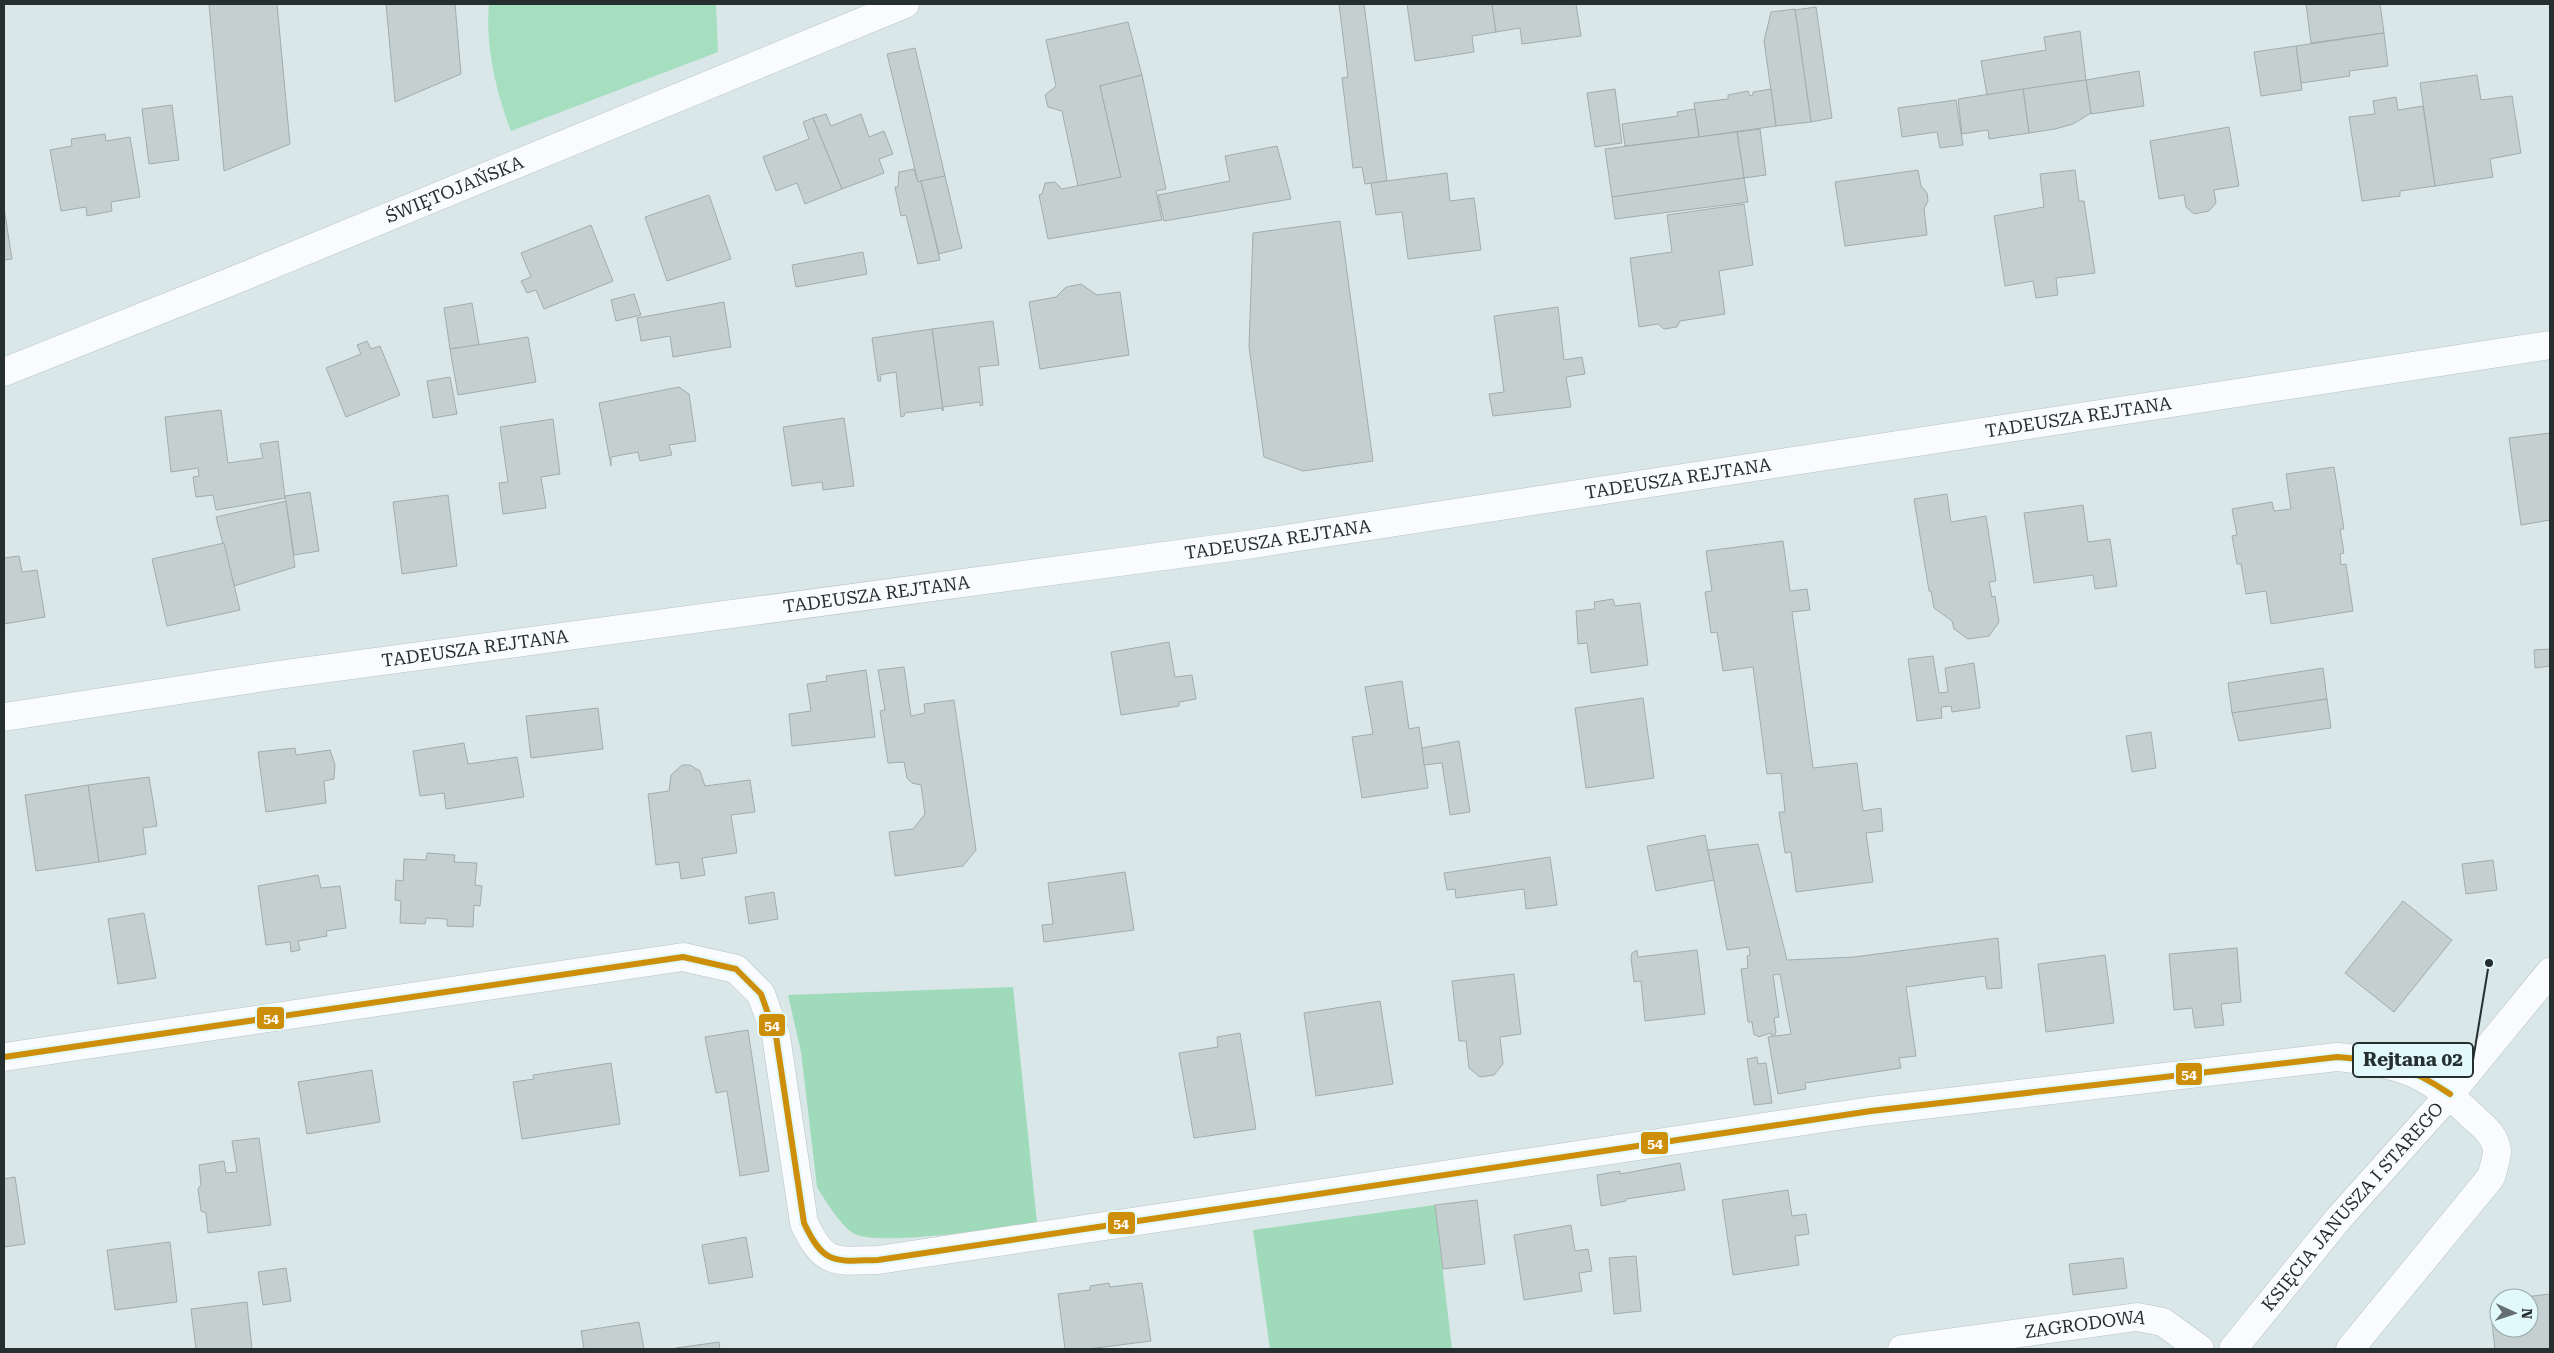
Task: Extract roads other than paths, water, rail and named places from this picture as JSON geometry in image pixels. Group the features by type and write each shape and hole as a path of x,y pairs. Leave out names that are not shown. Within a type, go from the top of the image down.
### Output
{"street":[{"name":"ŚWIĘTOJAŃSKA","path":"4,372 230,282 904,4"},
{"name":"TADEUSZA REJTANA","path":"4,717 298,672 1246,544 2550,345"},
{"path":"4,1057 683,956 736,968 761,994 776,1036 804,1223 814,1245 836,1261 888,1259 1872,1110 2337,1057 2397,1065 2425,1077 2450,1094 2492,1136 2497,1151 2491,1177 2350,1349"},
{"name":"KSIĘCIA JANUSZA I STAREGO","path":"2233,1349 2339,1218 2450,1094 2550,972"},
{"name":"ZAGRODOWA","path":"1902,1349 2137,1317 2163,1322 2200,1349"}],"place":[{"name":"Rejtana 02","path":"2489,963"}]}
